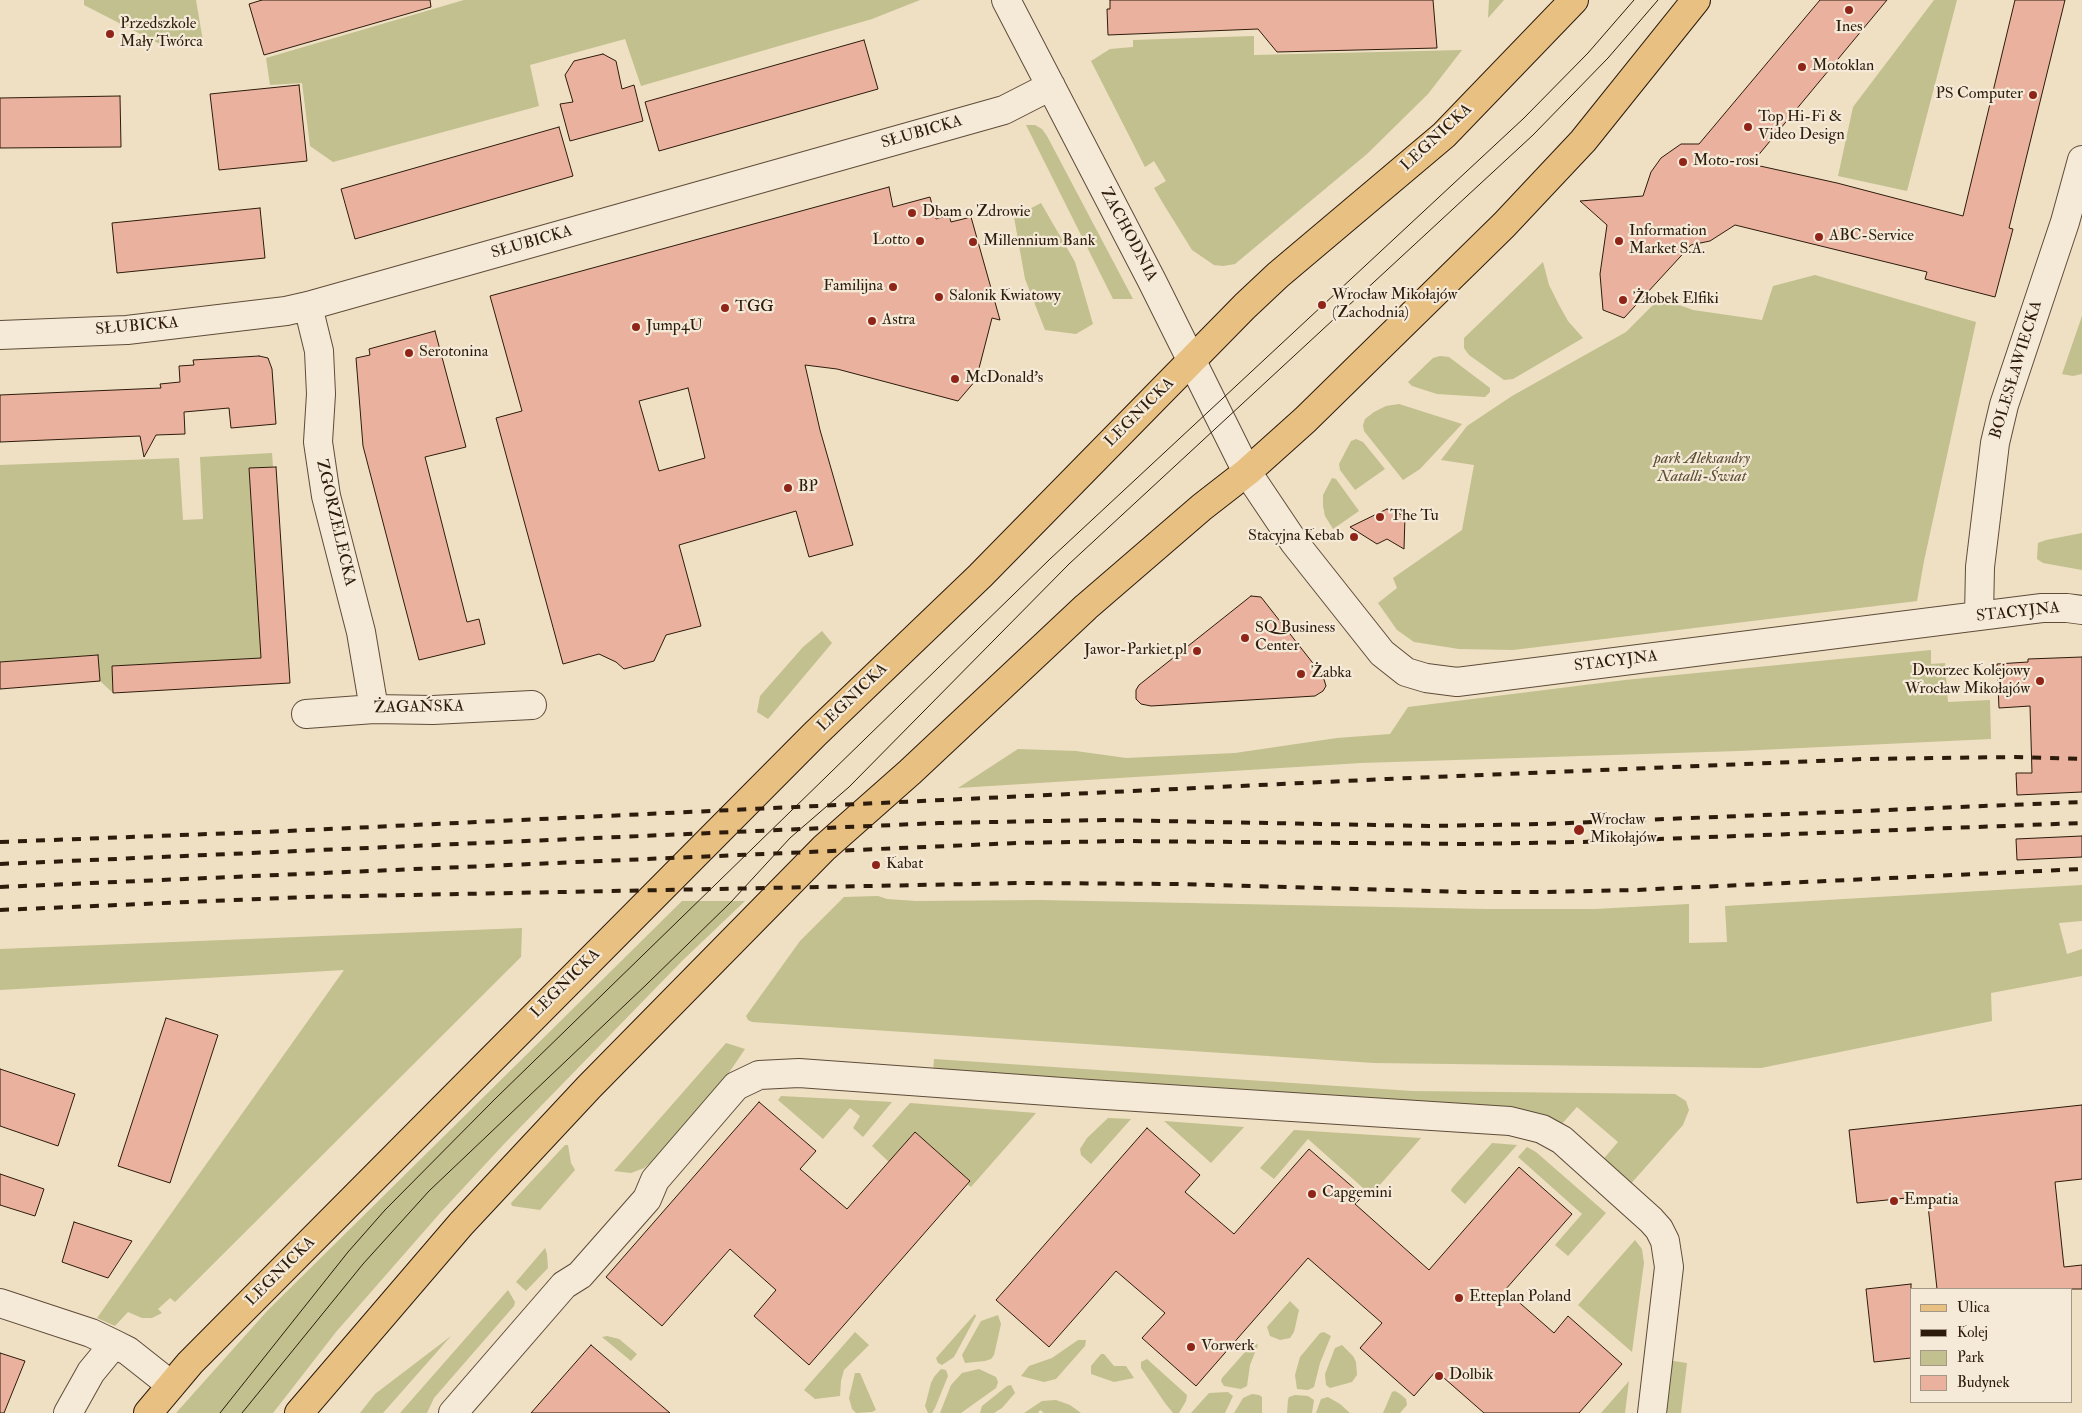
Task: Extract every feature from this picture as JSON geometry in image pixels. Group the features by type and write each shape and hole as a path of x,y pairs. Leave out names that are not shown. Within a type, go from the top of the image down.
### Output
{"main road":[{"name":"LEGNICKA","path":"148,1413 198,1356 815,734 980,576 1244,306 1444,135 1574,0"},
{"path":"299,1413 461,1224 589,1087 824,848 910,772 1086,607 1202,507 1247,472 1305,420 1504,225 1583,141 1696,0"}],"street":[{"name":"ZACHODNIA","path":"1006,0 1192,360 1247,472"},
{"name":"SŁUBICKA","path":"0,335 127,330 286,311 308,306 1004,110 1051,86"},
{"name":"BOLESŁAWIECKA","path":"1980,616 1980,566 1995,443 2004,406 2065,222 2082,160"},
{"name":"ZGORZELECKA","path":"308,306 319,352 321,394 318,442 326,496 361,632 374,709"},
{"name":"STACYJNA","path":"1247,472 1294,542 1382,653 1406,672 1426,678 1457,682 2042,608 2082,610"},
{"name":"ŻAGAŃSKA","path":"306,714 374,709 433,710 532,705"},
{"path":"454,1413 564,1285 580,1276 647,1199 655,1180 736,1086 759,1074 799,1072 1090,1094 1510,1121 1542,1129 1562,1140 1651,1220 1659,1229 1665,1241 1670,1266 1652,1413"},
{"path":"0,1303 91,1333 114,1344 128,1351 171,1386"},
{"path":"68,1413 91,1372 114,1344"}],"green space":[{"path":"84,0 196,0 204,47 160,44 84,5"},
{"path":"464,0 920,0 872,19 641,86 625,39 530,65 539,106 333,162 310,146 302,83 270,85 266,58"},
{"path":"1489,0 1504,0 1488,18"},
{"path":"1934,0 1957,0 1907,191 1838,176 1853,107"},
{"path":"1254,36 1254,55 1462,50 1428,94 1367,154 1235,264 1214,265 1192,250 1164,205 1154,188 1166,181 1154,161 1145,167 1091,61 1110,49 1133,47 1133,40"},
{"path":"1026,125 1035,125 1042,129 1047,136 1133,299 1113,299"},
{"path":"1041,203 1075,262 1093,324 1076,334 1045,330 1025,279 1014,217"},
{"path":"1543,262 1549,285 1559,305 1568,321 1583,338 1513,379 1504,380 1469,355 1464,348 1464,338"},
{"name":"park Aleksandry Natalli-Świat","path":"1815,275 1976,322 1917,601 1513,650 1459,649 1414,642 1397,630 1378,603 1397,588 1393,578 1462,530 1474,465 1441,460 1467,426 1512,396 1626,332 1660,298 1693,310 1762,320 1773,286"},
{"path":"2082,316 2082,374 2073,376 2062,374"},
{"path":"1440,356 1449,357 1490,388 1490,392 1485,397 1437,394 1412,386 1408,382 1433,358"},
{"path":"1399,404 1462,424 1420,469 1403,480 1364,431 1363,425 1365,419 1374,412 1386,406"},
{"path":"1356,439 1363,442 1385,469 1355,490 1340,470 1339,464 1351,441"},
{"path":"272,453 273,467 249,469 262,658 112,666 113,693 100,681 98,655 0,662 0,465 179,458 183,520 203,519 200,457"},
{"path":"1332,478 1336,479 1359,511 1333,529 1325,516 1323,506 1323,495"},
{"path":"2082,533 2082,570 2043,563 2037,559 2038,543"},
{"path":"822,631 832,643 768,719 757,712 760,696 803,647"},
{"path":"1931,650 1931,664 1945,663 1948,702 1990,700 1991,739 1738,751 1361,763 958,788 1018,749 1076,751 1126,758 1235,753 1337,738 1390,734 1408,707 1625,680"},
{"path":"2082,885 2082,921 2059,923 2067,954 2082,949 2082,976 1991,993 1992,1021 1761,1068 1374,1063 752,1022 746,1016 800,941 844,897 878,896 887,899 916,901 1041,900 1486,909 1595,909 1689,904 1689,943 1727,942 1725,906"},
{"path":"682,901 745,901 683,960 505,1143 441,1212 336,1332 273,1413 176,1413 268,1310"},
{"path":"522,928 521,957 175,1302 170,1298 158,1309 162,1313 152,1318 142,1318 128,1312 115,1326 97,1318 344,970 0,990 0,949"},
{"path":"726,1043 745,1049 722,1083 655,1159 644,1168 631,1173 614,1171"},
{"path":"934,1059 1412,1091 1675,1094 1686,1101 1689,1110 1683,1125 1628,1187 1600,1163 1618,1142 1577,1107 1560,1126 1546,1117 1518,1110 933,1072"},
{"path":"781,1096 892,1102 863,1137 853,1128 860,1116 850,1108 823,1139 778,1100"},
{"path":"910,1103 1036,1113 971,1187 968,1185 970,1181 915,1132 889,1162 872,1146"},
{"path":"1108,1118 1131,1119 1091,1164 1081,1155 1080,1149 1087,1138"},
{"path":"1164,1121 1244,1127 1211,1163"},
{"path":"1294,1130 1421,1138 1371,1195 1308,1139 1274,1179 1260,1168"},
{"path":"1492,1143 1517,1145 1465,1204 1451,1191 1452,1188"},
{"path":"565,1145 568,1145 571,1163 575,1170 540,1210 512,1206 511,1203"},
{"path":"1527,1147 1536,1152 1606,1213 1568,1256 1555,1245 1582,1214 1518,1157"},
{"path":"1635,1240 1642,1249 1644,1263 1632,1352 1578,1305"},
{"path":"545,1248 548,1268 526,1291 516,1282"},
{"path":"508,1290 515,1302 514,1306 434,1398 427,1413 400,1413"},
{"path":"1290,1301 1299,1310 1294,1332 1290,1338 1280,1340 1270,1336 1267,1327"},
{"path":"975,1314 976,1316 954,1357 942,1365 938,1363 936,1358"},
{"path":"998,1315 1001,1324 994,1355 991,1359 985,1361 965,1363 962,1355 981,1321"},
{"path":"855,1332 869,1345 844,1370 840,1396 815,1399 804,1390"},
{"path":"1324,1332 1331,1336 1320,1363 1314,1387 1308,1390 1297,1389 1295,1375 1300,1357 1320,1333"},
{"path":"451,1336 383,1413 360,1413 375,1394"},
{"path":"607,1336 619,1339 637,1354 631,1361 602,1337"},
{"path":"1078,1340 1086,1340 1085,1346 1056,1379 1044,1382 1021,1376 1029,1366 1052,1358"},
{"path":"1254,1342 1258,1345 1250,1365 1247,1386 1241,1389 1224,1386 1221,1381 1222,1378"},
{"path":"1342,1345 1356,1362 1357,1375 1352,1382 1330,1388 1326,1385 1325,1374 1335,1348"},
{"path":"1101,1354 1104,1354 1114,1366 1126,1366 1134,1378 1114,1382 1091,1374 1091,1366"},
{"path":"1147,1359 1187,1395 1186,1401 1179,1413 1173,1413 1141,1368 1141,1362"},
{"path":"1667,1360 1687,1363 1681,1413 1660,1413"},
{"path":"941,1369 946,1370 948,1376 935,1408 932,1413 928,1413 925,1406 931,1383"},
{"path":"979,1369 996,1377 998,1382 996,1388 961,1413 940,1413 951,1385 962,1373"},
{"path":"855,1373 860,1373 876,1410 872,1412 856,1413 852,1409 849,1398"},
{"path":"1629,1381 1625,1413 1601,1413"},
{"path":"1011,1385 1015,1393 1002,1408 994,1413 980,1413 982,1406 1007,1386"},
{"path":"1395,1391 1406,1399 1407,1405 1400,1413 1383,1413 1392,1392"},
{"path":"1228,1392 1233,1396 1225,1413 1191,1413 1209,1393"},
{"path":"1252,1394 1262,1397 1262,1413 1234,1413 1243,1398"},
{"path":"1295,1395 1308,1396 1314,1400 1312,1413 1287,1413 1289,1397"},
{"path":"1328,1397 1350,1413 1316,1413 1321,1399"},
{"path":"1056,1400 1070,1405 1081,1413 1044,1413 1040,1410 1038,1413 1024,1413 1042,1401"}],"building":[{"path":"262,0 430,0 431,7 264,55 249,4"},
{"path":"1110,0 1433,0 1437,48 1277,52 1258,29 1108,35 1107,9 1110,9"},
{"path":"1820,0 1887,0 1751,164 1837,183 1963,216 2015,0 2065,0 2009,228 2013,229 1995,297 1925,279 1927,272 1735,225 1710,241 1691,245 1624,318 1603,310 1600,274 1607,225 1580,201 1643,196 1651,172 1661,158 1681,144 1699,144"},
{"path":"864,40 878,89 659,151 645,102"},
{"path":"603,54 616,61 622,89 634,85 643,121 570,141 560,104 573,102 565,75 574,61"},
{"path":"299,85 307,161 219,170 210,94"},
{"path":"120,96 121,147 0,148 0,98"},
{"path":"559,127 573,176 355,239 341,189"},
{"path":"889,187 893,207 930,197 936,219 949,215 951,222 971,217 1000,320 992,318 976,380 958,401 837,369 805,365 820,430 853,545 809,557 796,511 679,545 701,626 666,635 654,661 624,669 616,662 599,654 563,664 496,418 522,411 490,296","holes":["688,388 705,458 659,471 639,401"]},
{"path":"260,208 265,258 117,273 112,223"},
{"path":"435,331 466,447 425,457 467,622 479,619 485,644 419,660 363,446 356,358 370,355 369,349"},
{"path":"259,356 268,358 272,369 276,424 231,428 229,408 184,412 185,434 156,435 144,457 140,436 0,442 0,395 161,388 160,384 180,382 179,366 194,365 193,360"},
{"path":"276,467 290,683 113,693 112,666 261,658 249,468"},
{"path":"1387,509 1405,516 1404,549 1387,539 1377,544 1350,527"},
{"name":"SQ Business Center","path":"1251,596 1261,597 1323,676 1326,686 1323,691 1315,696 1151,706 1141,704 1136,699 1136,690 1139,685"},
{"path":"98,655 100,681 0,689 0,662"},
{"name":"Dworzec Kolejowy Wrocław Mikołajów","path":"2082,657 2082,792 2017,795 2016,773 2032,773 2030,706 1999,708 1997,664 2028,662 2028,659"},
{"path":"2082,836 2082,857 2017,860 2016,839"},
{"path":"166,1018 218,1035 170,1183 118,1166"},
{"path":"0,1069 75,1094 58,1146 0,1126"},
{"path":"759,1102 816,1151 800,1169 847,1209 915,1132 970,1181 809,1365 754,1316 776,1290 730,1249 662,1326 606,1277"},
{"path":"2082,1105 2082,1179 2055,1182 2064,1267 2082,1265 2082,1289 1937,1288 1927,1196 1857,1203 1849,1130"},
{"path":"1147,1128 1200,1175 1185,1192 1234,1234 1309,1149 1363,1196 1355,1204 1429,1270 1519,1167 1572,1214 1505,1290 1554,1333 1568,1316 1622,1364 1579,1413 1484,1413 1436,1371 1414,1396 1360,1348 1382,1323 1308,1258 1196,1386 1142,1338 1165,1313 1116,1271 1049,1347 996,1300"},
{"path":"0,1174 44,1189 35,1216 0,1205"},
{"path":"74,1222 132,1241 108,1278 62,1262"},
{"path":"1911,1284 1910,1358 1874,1362 1866,1289"},
{"path":"591,1345 670,1413 531,1413"},
{"path":"0,1353 25,1361 4,1413 0,1413"}],"tram line":[{"path":"220,1413 348,1252 385,1210 495,1099 1050,559 1524,118 1588,53 1634,0"},
{"path":"242,1413 363,1264 429,1191 731,902 790,838 849,787 1069,564 1533,135 1608,58 1658,0"}],"railway":[{"path":"0,842 287,831 1387,779 1864,759 2015,757 2082,759"},
{"path":"0,864 939,823 1104,820 1429,826 1544,824 2082,802"},
{"path":"0,887 1017,843 1124,841 1468,844 1580,842 2082,823"},
{"path":"0,910 306,897 1022,883 1178,884 1463,892 1544,892 1635,890 2082,869"}],"place":[{"name":"Ines","path":"1849,10"},
{"name":"Przedszkole Mały Twórca","path":"110,34"},
{"name":"Motoklan","path":"1802,67"},
{"name":"PS Computer","path":"2033,95"},
{"name":"Top Hi-Fi & Video Design","path":"1748,127"},
{"name":"Moto-rosi","path":"1683,162"},
{"name":"Dbam o Zdrowie","path":"912,213"},
{"name":"ABC-Service","path":"1819,237"},
{"name":"Lotto","path":"920,241"},
{"name":"Information Market S.A.","path":"1619,241"},
{"name":"Millennium Bank","path":"973,242"},
{"name":"Familijna","path":"893,287"},
{"name":"Salonik Kwiatowy","path":"939,297"},
{"name":"Żłobek Elfiki","path":"1623,300"},
{"name":"Wrocław Mikołajów (Zachodnia)","path":"1322,305"},
{"name":"TGG","path":"725,308"},
{"name":"Astra","path":"872,321"},
{"name":"Jump4U","path":"636,327"},
{"name":"Serotonina","path":"409,353"},
{"name":"McDonald's","path":"955,379"},
{"name":"BP","path":"788,488"},
{"name":"The Tu","path":"1380,517"},
{"name":"Stacyjna Kebab","path":"1354,537"},
{"name":"SQ Business Center","path":"1245,638"},
{"name":"Jawor-Parkiet.pl","path":"1197,651"},
{"name":"Żabka","path":"1301,674"},
{"name":"Dworzec Kolejowy Wrocław Mikołajów","path":"2040,681"},
{"name":"Wrocław Mikołajów","path":"1579,830"},
{"name":"Kabat","path":"876,865"},
{"name":"Capgemini","path":"1312,1194"},
{"name":"Empatia","path":"1894,1201"},
{"name":"Etteplan Poland","path":"1459,1298"},
{"name":"Vorwerk","path":"1191,1347"},
{"name":"Dolbik","path":"1439,1376"}]}
